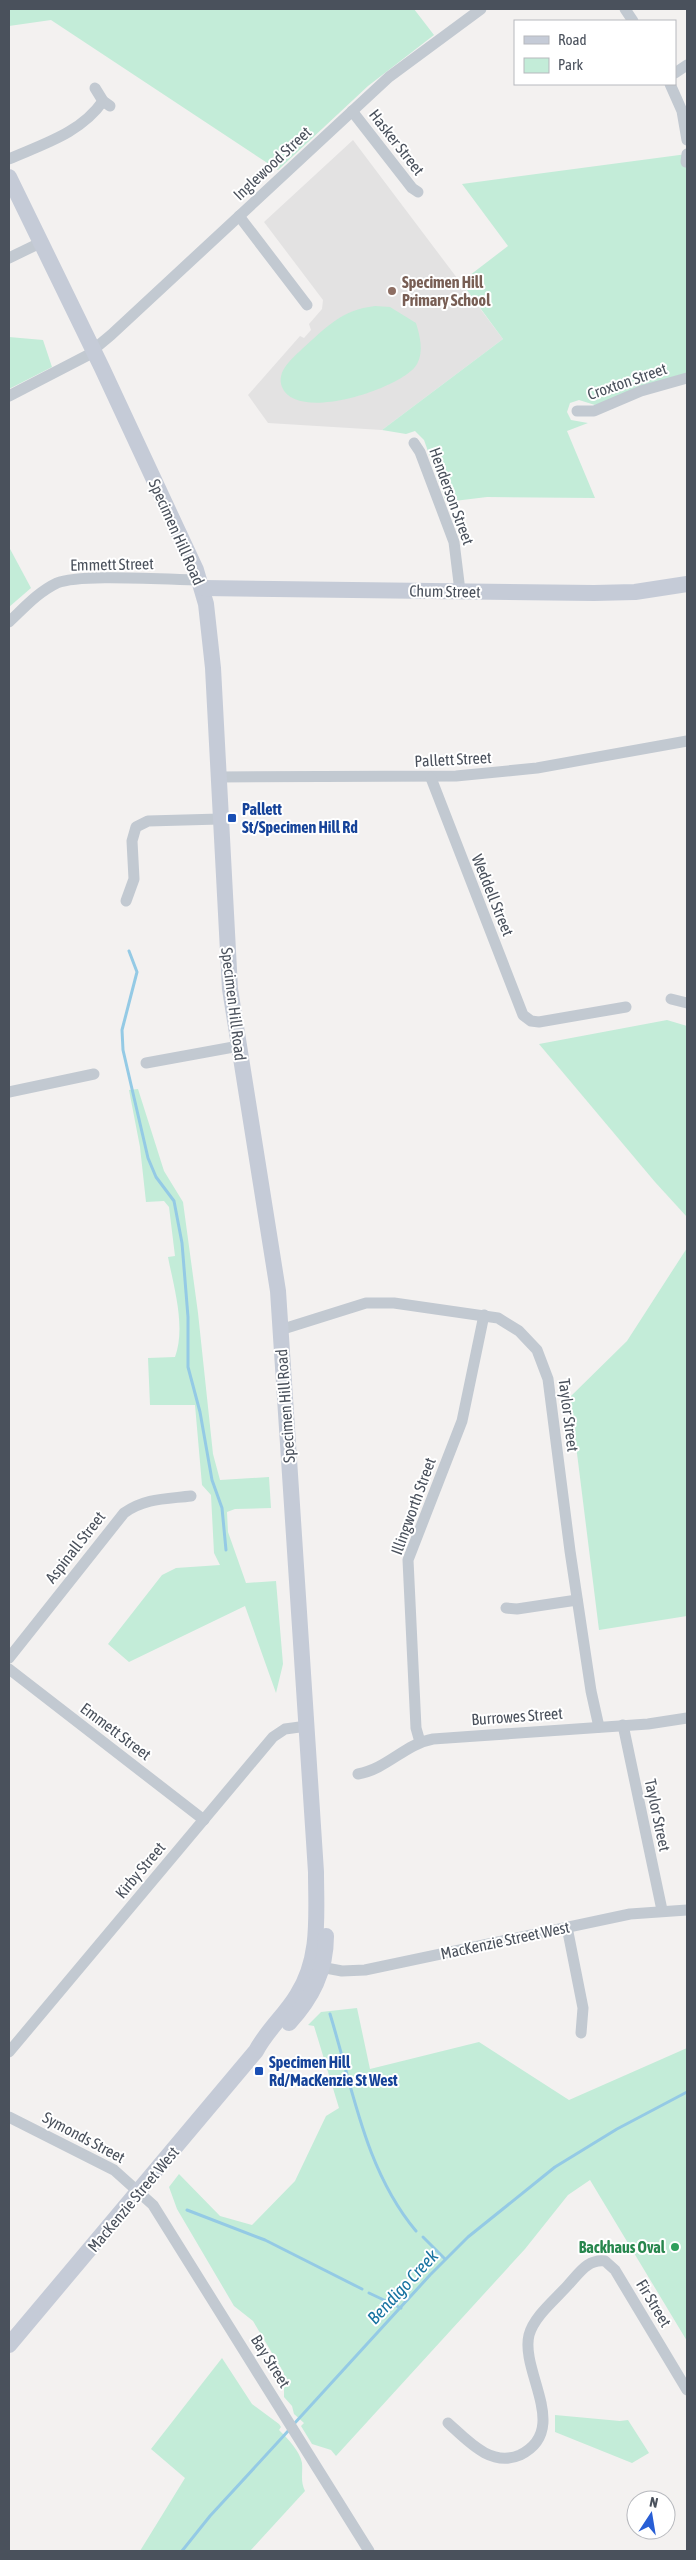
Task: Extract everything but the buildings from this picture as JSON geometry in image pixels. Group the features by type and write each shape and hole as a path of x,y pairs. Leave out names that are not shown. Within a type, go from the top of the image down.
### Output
{"main road":[{"name":"Specimen Hill Road","path":"9,177 202,584 213,668 228,974 273,1250 280,1330 316,1872 317,1967"},
{"name":"Chum Street","path":"202,584 614,593 687,584"},
{"name":"MacKenzie Street West","path":"9,2345 256,2051 264,2037 317,1967"}],"street":[{"name":"Inglewood Street","path":"9,396 93,351 389,77 481,9"},
{"path":"625,9 631,20"},
{"path":"676,72 687,65"},
{"path":"670,85 682,111 687,140"},
{"path":"9,159 74,130 88,119 107,103 95,88"},
{"name":"Hasker Street","path":"352,111 412,188 418,192"},
{"path":"239,216 308,306"},
{"path":"9,258 40,243"},
{"name":"Croxton Street","path":"577,411 594,411 640,391 687,378"},
{"name":"Henderson Street","path":"414,443 420,452 454,542 460,591"},
{"name":"Emmett Street","path":"9,622 45,590 59,582 110,579 202,584"},
{"name":"Pallett Street","path":"218,777 431,778 537,768 687,741"},
{"name":"Weddell Street","path":"431,778 523,1014 531,1021 539,1022 626,1007"},
{"path":"126,902 134,879 132,841 136,828 148,821 220,819"},
{"path":"670,999 687,1003"},
{"path":"146,1063 239,1046"},
{"path":"9,1092 94,1074"},
{"name":"Taylor Street","path":"280,1330 353,1307 378,1302 484,1314 498,1318 519,1331 537,1350 546,1370 577,1600 591,1691 599,1727"},
{"name":"Illingworth Street","path":"420,1742 416,1728 408,1560 462,1422 484,1314"},
{"name":"Aspinall Street","path":"9,1658 124,1513 139,1503 191,1496"},
{"path":"506,1608 577,1600"},
{"name":"Emmett Street","path":"9,1669 204,1820"},
{"name":"Burrowes Street","path":"358,1774 384,1765 420,1742 433,1739 599,1727 687,1718"},
{"name":"Taylor Street","path":"623,1725 662,1910"},
{"name":"Kirby Street","path":"9,2052 279,1731 307,1726"},
{"name":"MacKenzie Street West","path":"317,1967 365,1970 567,1927 662,1910 687,1910"},
{"path":"567,1927 584,2008 581,2034"},
{"name":"Symonds Street","path":"9,2117 103,2163 140,2191"},
{"name":"Bay Street","path":"140,2191 169,2227 369,2551"},
{"name":"Fir Street","path":"448,2423 474,2447 490,2456 508,2458 517,2456 530,2448 539,2435 543,2419 528,2347 532,2327 586,2266 594,2261 605,2261 615,2270 687,2390"}],"shaded area":[{"name":"Specimen Hill Primary School","path":"353,140 503,339 382,430 268,423 248,395 300,336 304,338 311,330 309,324 322,309 323,300 264,222"}],"green space":[{"path":"9,9 414,9 434,35 368,86 278,170 51,20 9,26"},
{"path":"687,154 687,374 595,405 579,400 570,403 567,412 571,420 588,423 567,431 595,498 487,497 446,502 424,440 415,431 406,434 382,430 503,339 461,282 508,246 462,184"},
{"path":"375,306 390,307 416,323 421,349 417,364 408,373 393,382 351,398 328,402 308,402 292,398 282,387 281,381 283,371 290,361 335,321 353,311"},
{"path":"9,337 43,340 52,367 9,389"},
{"path":"9,547 31,588 9,607"},
{"path":"667,1020 687,1026 687,1217 655,1182 539,1044"},
{"path":"138,1089 164,1171 183,1202 198,1313 213,1454 220,1480 269,1477 271,1508 235,1509 227,1512 228,1532 246,1583 276,1581 283,1664 276,1693 245,1606 129,1662 108,1644 162,1575 176,1568 220,1565 214,1553 211,1495 202,1485 195,1405 150,1405 148,1358 175,1357 178,1345 179,1320 176,1294 168,1257 175,1256 169,1207 164,1201 146,1202 140,1147 129,1090"},
{"path":"687,1248 687,1616 599,1630 570,1397 627,1341"},
{"path":"357,2008 370,2069 479,2042 569,2100 687,2048 687,2341 590,2180 568,2195 525,2249 336,2456 331,2450 312,2444 301,2426 304,2423 294,2414 292,2406 284,2397 284,2373 253,2321 234,2306 177,2209 169,2187 179,2174 220,2216 252,2225 295,2181 326,2116 339,2108 314,2026 308,2025 321,2012"},
{"path":"222,2358 252,2404 279,2424 281,2427 279,2430 296,2449 301,2458 302,2480 305,2491 250,2551 140,2551 185,2478 151,2449"},
{"path":"555,2415 620,2421 628,2420 649,2453 632,2463 555,2432"}],"waterway":[{"path":"129,951 137,972 122,1030 123,1050 148,1158 156,1177 174,1201 182,1243 188,1317 188,1367 200,1412 212,1480 222,1508 226,1550"},
{"path":"330,2014 362,2128 372,2155 384,2182 416,2231"},
{"name":"Bendigo Creek","path":"293,2425 430,2275 468,2237 555,2167 617,2129 687,2092"},
{"path":"187,2210 265,2240 362,2289"},
{"path":"423,2237 445,2259"},
{"path":"369,2293 401,2308"},
{"name":"Bendigo Creek","path":"182,2551 210,2516 289,2430"}],"place":[{"name":"Specimen Hill Primary School","path":"392,291"},
{"name":"Pallett St/Specimen Hill Rd","path":"232,818"},
{"name":"Specimen Hill Rd/MacKenzie St West","path":"259,2071"},
{"name":"Backhaus Oval","path":"675,2247"}]}
